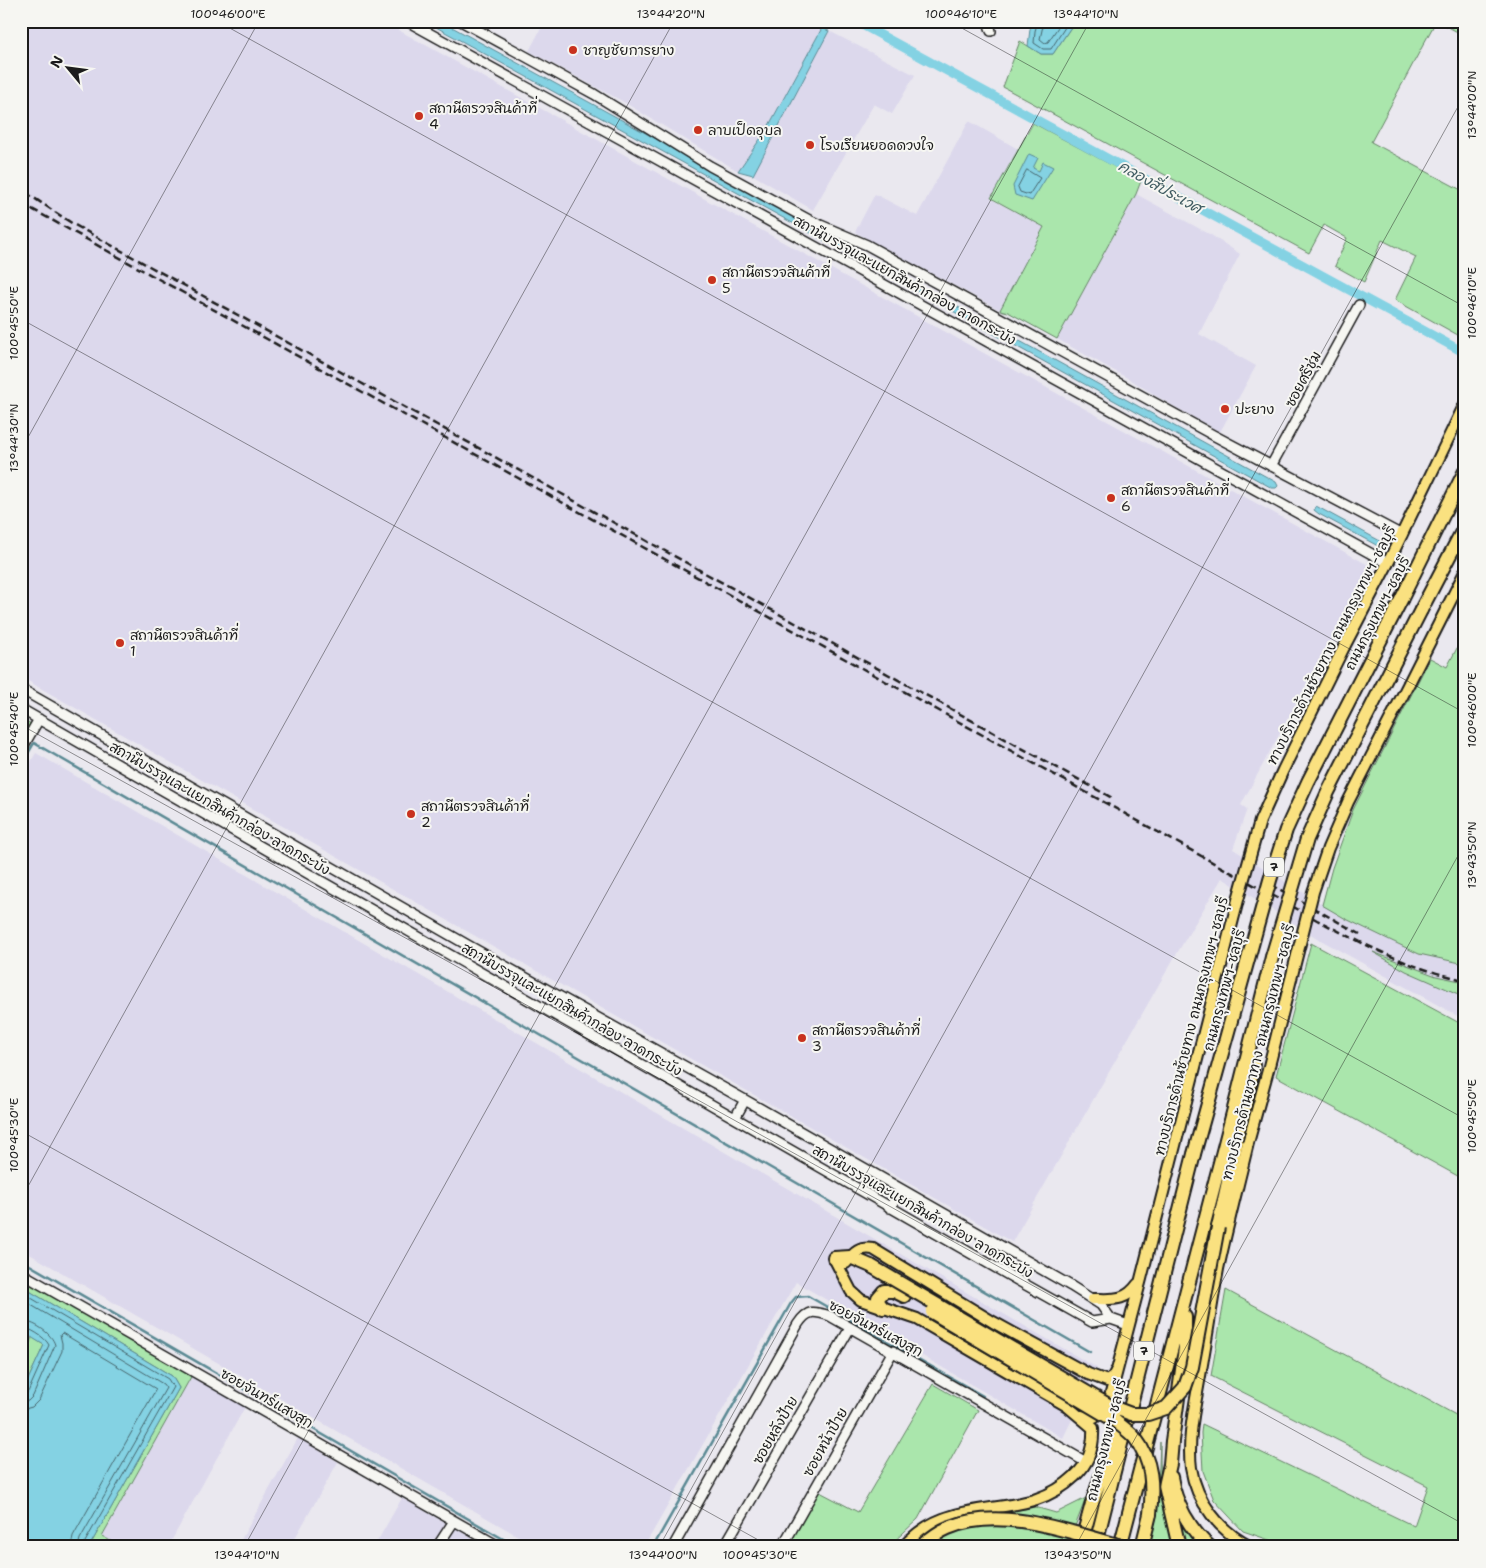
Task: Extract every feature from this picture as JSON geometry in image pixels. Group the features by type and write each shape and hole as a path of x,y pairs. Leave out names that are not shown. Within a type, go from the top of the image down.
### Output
{"highway":[{"name":"ถนนกรุงเทพฯ-ชลบุรี","path":"1095,1547 1193,1158 1270,880 1286,830 1308,782 1465,471"},
{"name":"7","path":"1120,1547 1272,957 1308,839 1328,792 1465,526"},
{"path":"834,1258 850,1258 871,1266 1110,1406 1131,1414 1148,1414 1166,1408 1185,1387 1192,1367 1209,1267 1250,1083 1259,1010"},
{"path":"1080,1547 1087,1519 1116,1430 1153,1293 1193,1158"},
{"path":"883,1308 878,1298 884,1291 894,1291 904,1296 1114,1420 1135,1438 1149,1464 1153,1488 1150,1514 1142,1547"},
{"path":"1179,1547 1165,1486 1170,1464 1185,1348 1185,1297"},
{"path":"1170,1464 1177,1501 1189,1523 1210,1547"},
{"path":"920,1547 948,1528 973,1520 997,1518 1028,1522 1125,1547"},
{"path":"1075,1547 1087,1519"}],"main road":[{"name":"ทางบริการด้านซ้ายทาง ถนนกรุงเทพฯ-ชลบุรี","path":"1081,1416 1094,1418 1099,1414 1110,1397 1260,821 1283,770 1388,563 1464,405"},
{"name":"ทางบริการด้านขวาทาง ถนนกรุงเทพฯ-ชลบุรี","path":"1250,1547 1221,1525 1208,1510 1197,1488 1190,1460 1192,1424 1218,1269 1248,1143 1313,892 1328,848 1348,802 1465,572"},
{"path":"842,1274 846,1263 854,1252 864,1248 873,1249 993,1322 1100,1379 1107,1381 1111,1379 1118,1368"},
{"path":"834,1258 851,1291 861,1300 917,1319 1067,1406 1093,1428 1094,1439 1086,1462 1080,1472 1068,1483 1048,1495 1024,1504 992,1508 944,1518 921,1530 903,1547"},
{"path":"1093,1299 1121,1299 1133,1291 1141,1279"}],"street":[{"name":"สถานีบรรจุและแยกสินค้ากล่อง ลาดกระบัง","path":"408,21 1388,563"},
{"name":"สถานีบรรจุและแยกสินค้ากล่อง ลาดกระบัง","path":"461,21 594,94 710,166 811,221 867,245 1271,466 1402,534"},
{"path":"988,21 991,31"},
{"name":"ซอยศรีชุ่ม","path":"1271,466 1359,305"},
{"name":"สถานีบรรจุและแยกสินค้ากล่อง ลาดกระบัง","path":"21,689 471,947 745,1100 1093,1299 1101,1305 1111,1319 1092,1322 21,709"},
{"path":"21,750 39,719"},
{"path":"735,1118 745,1100"},
{"path":"890,1208 900,1190"},
{"name":"ซอยจันทร์แสงสุก","path":"21,1273 500,1547"},
{"name":"ซอยจันทร์แสงสุก","path":"673,1547 801,1319 813,1312 830,1316 1086,1462"},
{"path":"1111,1319 1128,1325"},
{"name":"ซอยหลังป้าย","path":"724,1547 850,1328"},
{"name":"ซอยหน้าป้าย","path":"782,1547 892,1351"},
{"path":"437,1547 454,1521"}],"shaded area":[{"path":"21,21 382,21 1370,566 1241,805 1247,809 1233,849 1346,919 1419,954 1465,964 1465,1020 1317,938 1222,878 1170,965 1012,1242 21,677"},
{"path":"545,21 823,21 822,28 767,129 738,171 622,101 529,51"},
{"name":"โรงเรียนยอดดวงใจ","path":"829,31 915,75 892,114 874,104 813,210 753,175"},
{"path":"969,121 1018,149 991,199 1044,227 1000,310 855,232 875,194 917,216"},
{"path":"1136,194 1211,235 1240,254 1199,334 1256,366 1220,432 1057,339"},
{"path":"36,753 1097,1368 1063,1438 796,1282 644,1547 537,1547 21,1249 21,778"},
{"path":"192,1375 246,1405 168,1547 121,1547 102,1536"},
{"path":"298,1438 338,1462 290,1547 237,1547"},
{"path":"402,1498 487,1547 374,1547"}],"green space":[{"path":"1075,21 1436,21 1371,142 1465,192 1465,339 1395,300 1416,257 1382,240 1364,282 1335,266 1347,238 1324,225 1309,253 1003,87 1020,41 1041,54 1053,54"},
{"path":"1437,21 1465,21 1465,36"},
{"path":"1033,123 1141,181 1136,194 1057,339 1008,312 1000,310 1044,227 991,198"},
{"path":"1465,633 1465,964 1419,954 1346,919 1322,905 1332,868 1353,810 1430,658 1447,667"},
{"path":"21,718 31,724 21,740"},
{"path":"1311,943 1465,1026 1465,1180 1276,1076"},
{"path":"1373,952 1436,976 1465,982 1465,997 1406,971"},
{"path":"21,1277 192,1375 102,1536 121,1547 89,1547 179,1388 172,1376 21,1286"},
{"path":"1226,1290 1465,1420 1465,1547 1290,1547 1243,1531 1214,1500 1203,1471 1202,1424 1414,1526 1428,1486 1211,1376"},
{"path":"32,1337 44,1345 21,1395 21,1366"},
{"path":"933,1384 978,1410 918,1519 888,1547 785,1547 816,1490 858,1512"},
{"path":"1160,1442 1162,1495 1172,1547 1149,1547 1157,1515"},
{"path":"1086,1498 1067,1547 909,1547 930,1530 993,1513 1035,1507 1056,1513"},
{"path":"1178,1521 1199,1545 1201,1547 1185,1547"}],"water":[{"path":"425,21 441,21 837,238 853,249 847,253"},
{"path":"1034,21 1075,21 1053,54 1041,54 1028,46 1030,29"},
{"path":"822,28 829,31 753,175 738,171 767,129"},
{"path":"1029,154 1038,158 1033,168 1039,171 1043,162 1053,167 1032,201 1015,195 1013,186"},
{"path":"887,268 1276,482 1278,486 1272,488 884,273"},
{"path":"1316,506 1382,542 1384,546 1382,548 1319,514 1314,510"},
{"path":"21,1286 172,1376 179,1388 89,1547 21,1547 21,1395 44,1345 21,1331"}],"waterway":[{"name":"คลองสี่ประเวศ","path":"855,21 1465,353"},
{"path":"21,765 34,743 1090,1352"},
{"path":"21,1260 517,1547"},
{"path":"653,1547 796,1297 808,1296 983,1396"}],"railway":[{"path":"25,192 73,224 1114,799"},
{"path":"21,203 1317,920 1407,963 1465,980"},
{"path":"1270,884 1360,934"}],"place":[{"name":"ชาญชัยการยาง","path":"573,50"},
{"name":"สถานีตรวจสินค้าที่ 4","path":"419,116"},
{"name":"ลาบเป็ดอุบล","path":"698,130"},
{"name":"โรงเรียนยอดดวงใจ","path":"810,145"},
{"name":"สถานีตรวจสินค้าที่ 5","path":"712,280"},
{"name":"ปะยาง","path":"1225,409"},
{"name":"สถานีตรวจสินค้าที่ 6","path":"1111,498"},
{"name":"สถานีตรวจสินค้าที่ 1","path":"120,643"},
{"name":"สถานีตรวจสินค้าที่ 2","path":"411,814"},
{"name":"สถานีตรวจสินค้าที่ 3","path":"802,1038"}]}
